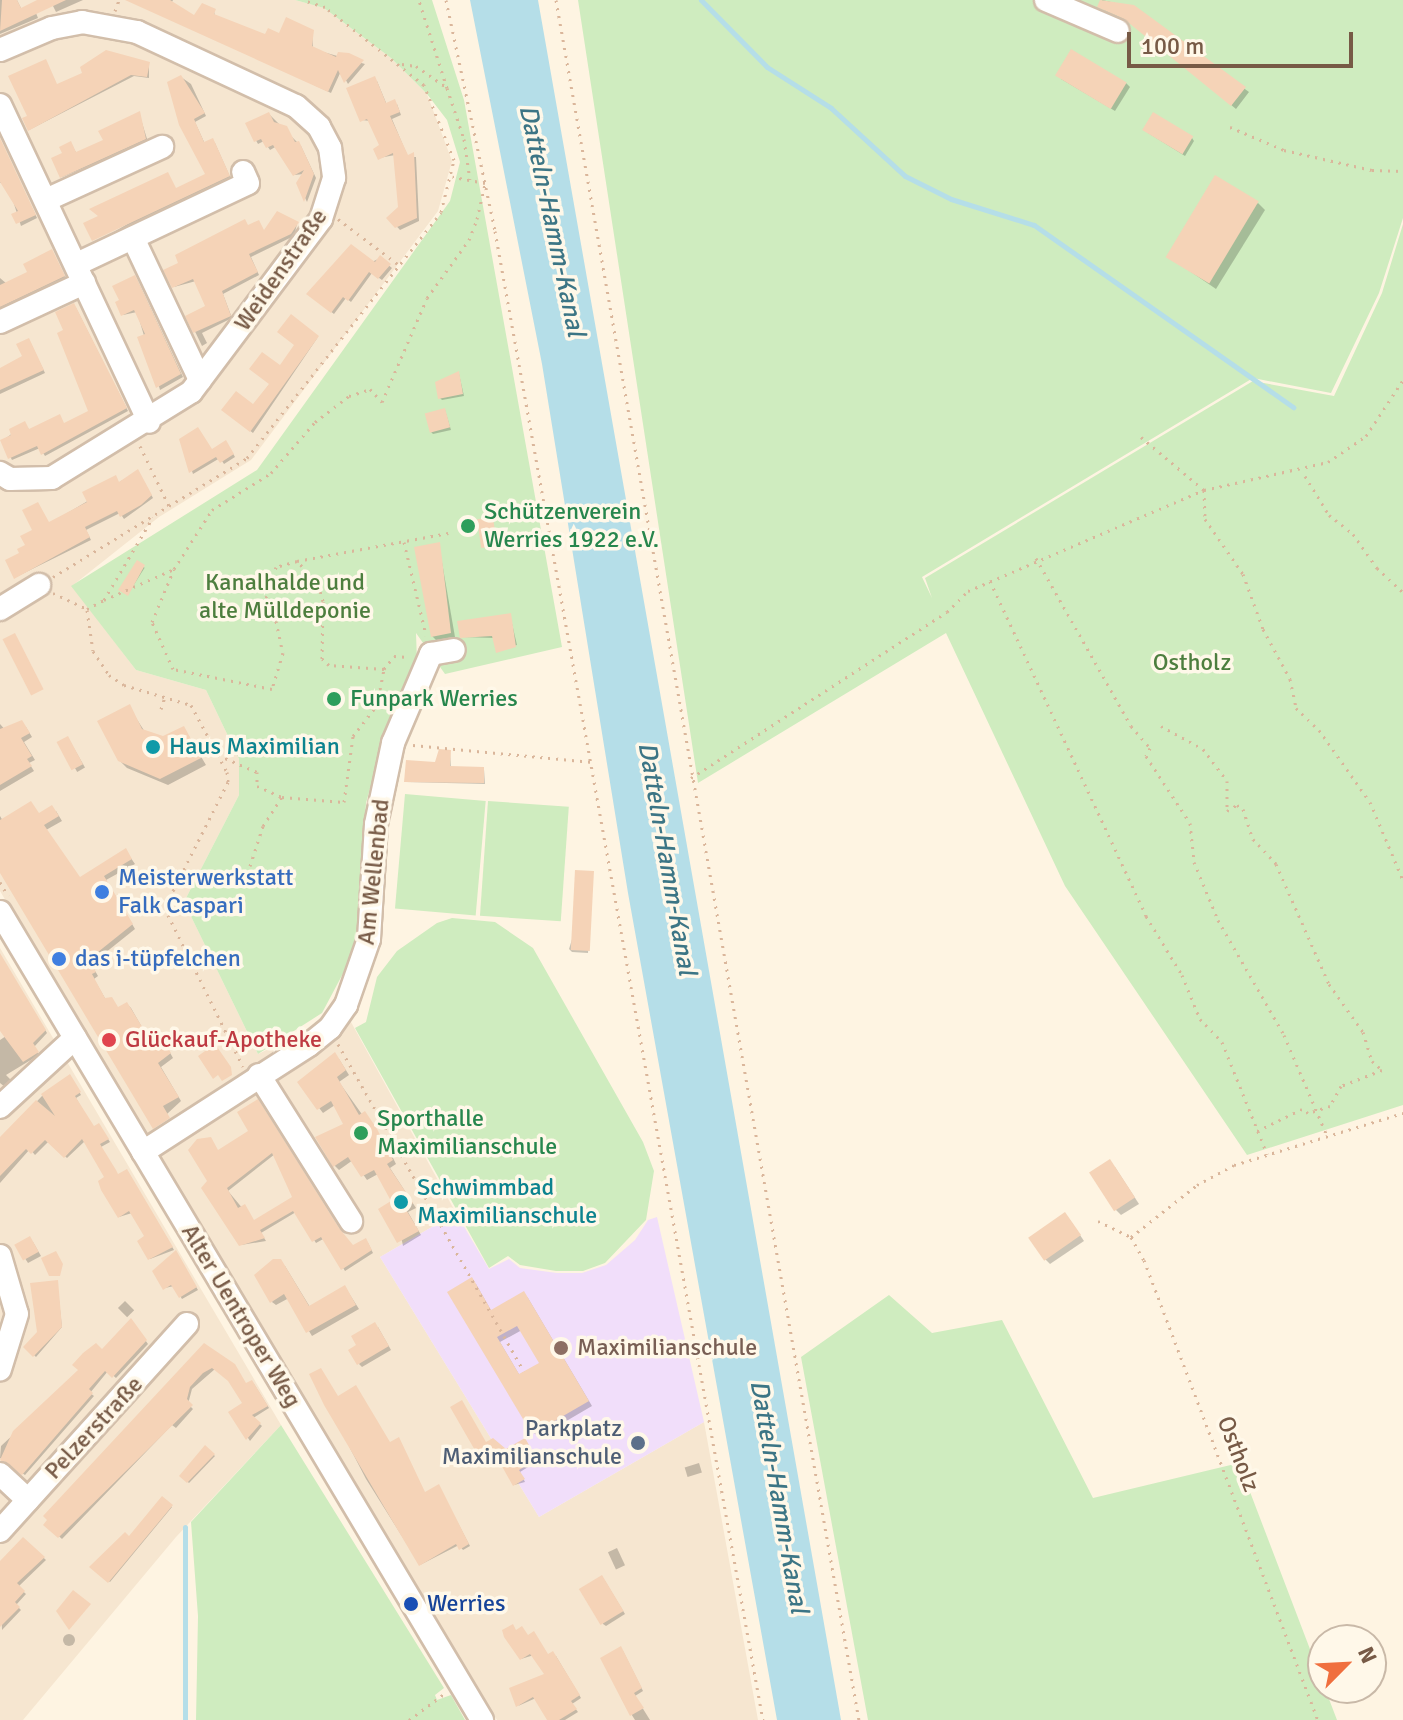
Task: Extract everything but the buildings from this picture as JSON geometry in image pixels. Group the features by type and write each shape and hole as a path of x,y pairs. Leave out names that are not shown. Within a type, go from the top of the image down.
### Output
{"street":[{"path":"1046,0 1118,31"},
{"name":"Weidenstraße","path":"0,50 52,28 109,24 296,106 319,127 330,148 334,178 325,210 200,380 141,427 52,478 10,479 0,473"},
{"path":"0,105 6,132 46,200 81,273 141,427"},
{"path":"46,200 162,147"},
{"path":"0,322 133,238 248,183 243,172"},
{"path":"133,238 200,380"},
{"path":"0,609 39,585"},
{"path":"431,654 454,650"},
{"name":"Am Wellenbad","path":"143,1152 330,1028 363,966 376,824 393,743 431,654"},
{"name":"Alter Uentroper Weg","path":"0,912 482,1720"},
{"path":"0,1107 75,1038"},
{"path":"255,1078 351,1221"},
{"path":"0,1256 17,1314 0,1369"},
{"name":"Pelzerstraße","path":"0,1531 187,1324"},
{"path":"0,1474 28,1500"}],"path":[{"path":"39,585 247,458 441,212 453,177 452,149 417,76 325,7 304,0"},
{"path":"419,0 464,139 470,180"},
{"path":"446,0 485,183 592,762 763,1720"},
{"path":"556,0 690,778 859,1720"},
{"path":"401,64 416,66 447,88"},
{"path":"1230,127 1295,153 1372,170 1403,171"},
{"path":"453,177 485,183"},
{"path":"448,533 276,567 267,596 253,611 276,621 283,653 272,689 173,669 152,622 174,569 212,510 271,473 315,422 349,396 370,389 382,402 427,298 469,240 485,183"},
{"path":"325,210 399,265"},
{"path":"690,778 990,581 1036,558 1204,490 1328,462 1366,436 1403,380"},
{"path":"141,427 169,506"},
{"path":"1141,437 1204,490"},
{"path":"1305,476 1329,515 1353,534 1377,568 1403,592"},
{"path":"1204,490 1201,509 1243,574 1263,629 1290,679 1296,708 1319,730 1370,802 1403,880"},
{"path":"104,600 155,514"},
{"path":"404,542 431,654"},
{"path":"1036,558 1131,726 1150,748 1146,756 1190,823 1194,862 1204,887 1307,1081 1313,1112 1327,1136"},
{"path":"297,561 318,584 323,601 322,659 329,665 384,669"},
{"path":"87,609 174,569"},
{"path":"990,581 1146,916 1182,975 1200,1019 1222,1042 1255,1132 1267,1154"},
{"path":"39,585 87,609"},
{"path":"87,609 93,651 109,675 191,705 218,755 228,782 171,895 168,915 255,1078"},
{"path":"218,755 257,772 257,786 282,797 344,802 353,736 377,705 384,669 394,656"},
{"path":"161,709 165,697"},
{"path":"1161,726 1203,749 1227,781 1227,811 1237,805 1243,809 1253,839 1276,864 1285,894 1329,984 1363,1032 1372,1061 1382,1070 1341,1086 1330,1106 1313,1112 1302,1109 1255,1132"},
{"path":"393,743 592,762"},
{"path":"250,866 263,826 282,797"},
{"path":"330,1028 359,1088 524,1371"},
{"path":"1098,1221 1131,1237 1197,1185 1267,1154 1403,1113"},
{"name":"Ostholz","path":"1131,1237 1203,1412 1318,1720"},
{"path":"409,1720 461,1684"}],"shaded area":[{"path":"0,0 295,0 324,8 391,58 427,94 452,161 438,211 251,460 159,517 72,586 136,670 206,690 239,759 239,795 184,902 258,1054 346,1013 456,1213 380,1257 539,1517 704,1422 758,1720 497,1720 0,891"},
{"path":"0,948 281,1425 176,1537 23,1720 0,1720"},
{"name":"Maximilianschule","path":"456,1213 489,1269 509,1259 520,1268 557,1273 582,1273 606,1265 635,1240 648,1220 657,1217 704,1422 539,1517 380,1257"}],"green space":[{"name":"Kanalhalde und alte Mülldeponie","path":"295,0 432,0 464,100 562,647 445,674 416,633 417,662 385,735 366,803 356,949 322,1013 258,1054 184,902 239,795 239,759 206,690 136,670 71,586 257,470 450,201 460,162 447,120 427,94 391,58 324,8"},
{"path":"578,0 1403,0 1403,218 1379,293 1331,393 1253,378 922,577 932,598 925,578 1253,381 1334,396 1382,293 1403,224 1403,1105 1247,1155 1065,886 946,633 698,783"},
{"path":"405,794 486,801 476,916 395,909"},
{"path":"488,801 569,807 561,921 480,916"},
{"path":"452,918 495,922 533,948 643,1142 654,1171 646,1220 605,1263 583,1271 556,1271 520,1265 508,1256 489,1268 355,1028 366,1022 377,977 397,951 437,923"},
{"path":"889,1295 932,1333 1002,1320 1093,1498 1239,1463 1307,1641 1307,1704 1331,1704 1337,1720 868,1720 801,1357"},
{"path":"281,1425 444,1688 435,1695 437,1700 451,1695 465,1720 196,1720 198,1616 191,1522"}],"water":[{"name":"Datteln-Hamm-Kanal","path":"470,0 538,0 841,1720 777,1720 628,893 542,364"}],"waterway":[{"path":"701,0 767,67 831,108 905,176 951,199 1034,225 1293,407"},
{"path":"185,1527 185,1720"}],"place":[{"name":"Schützenverein Werries 1922 e.V.","path":"468,526"},
{"name":"Funpark Werries","path":"334,699"},
{"name":"Haus Maximilian","path":"153,747"},
{"name":"Meisterwerkstatt Falk Caspari","path":"102,892"},
{"name":"das i-tüpfelchen","path":"59,959"},
{"name":"Glückauf-Apotheke","path":"109,1040"},
{"name":"Sporthalle Maximilianschule","path":"361,1133"},
{"name":"Schwimmbad Maximilianschule","path":"401,1202"},
{"name":"Maximilianschule","path":"561,1348"},
{"name":"Parkplatz Maximilianschule","path":"638,1443"},
{"name":"Werries","path":"411,1604"}]}
